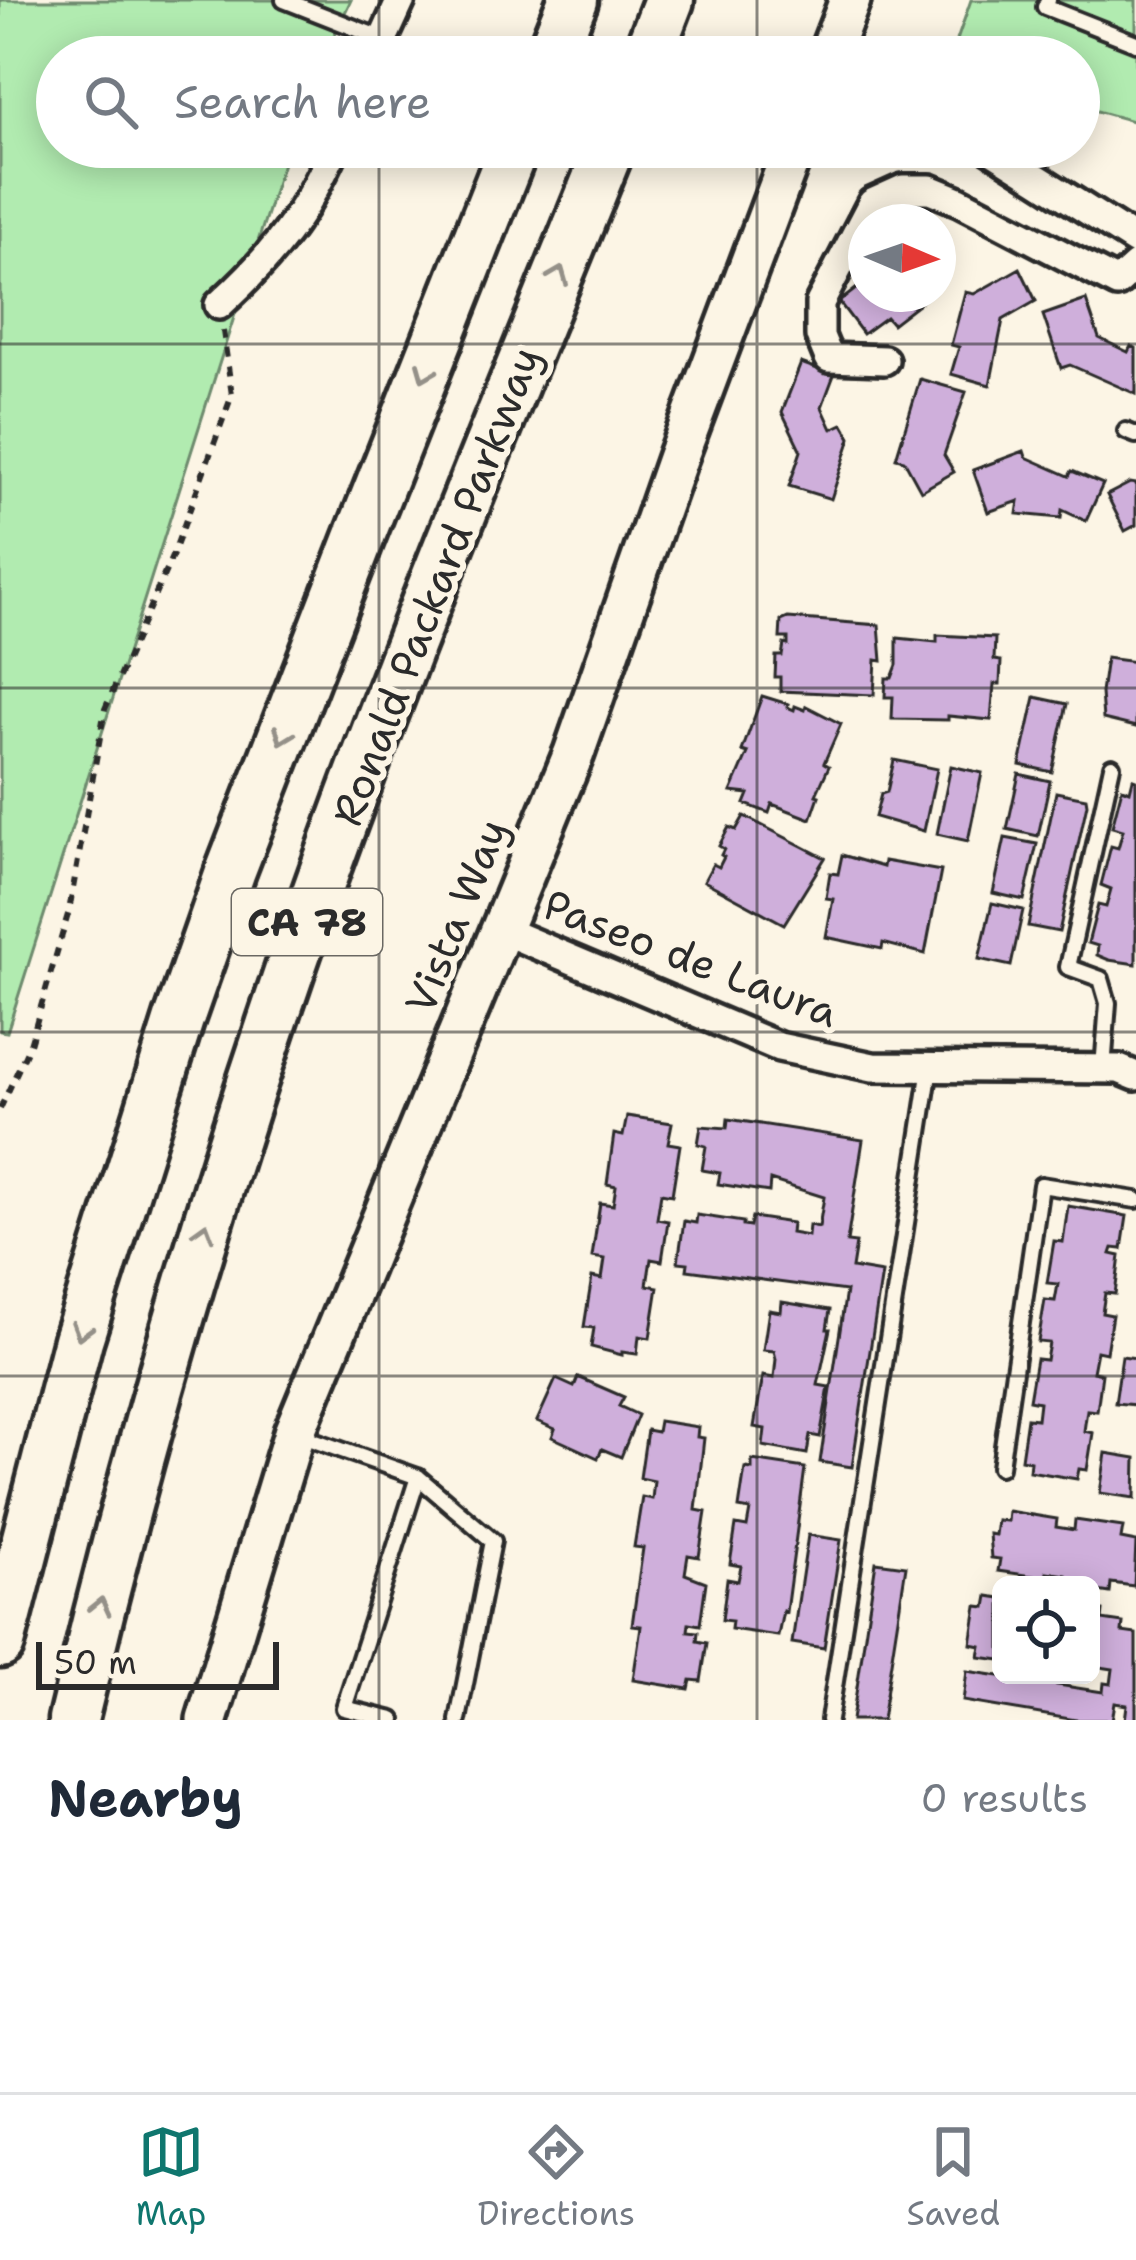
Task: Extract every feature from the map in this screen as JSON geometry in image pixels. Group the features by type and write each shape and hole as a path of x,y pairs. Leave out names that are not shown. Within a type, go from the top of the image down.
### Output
{"highway":[{"path":"558,36 573,0"},
{"path":"655,36 670,0"},
{"name":"Ronald Packard Parkway","path":"0,1642 72,1363 179,1019 273,760 506,168"},
{"name":"Ronald Packard Parkway","path":"73,1720 167,1350 312,908 408,650 602,168"}],"main road":[{"path":"841,36 850,0"},
{"name":"Vista Way","path":"207,1720 294,1433 574,753 786,168"}],"street":[{"path":"384,36 401,0"},
{"path":"219,305 262,266 309,204 325,168"},
{"path":"1021,168 1136,242"},
{"path":"884,360 829,358 820,336 820,303 872,203 903,189 930,189 959,201 1118,283 1136,266"},
{"name":"Paseo de Laura","path":"502,930 779,1047 873,1067 1119,1069 1136,1076"}],"lane":[{"path":"1048,0 1045,7 1136,44"},
{"path":"286,1 355,36"},
{"path":"1103,1069 1108,1003 1101,979 1068,967 1112,766"},
{"path":"829,1720 930,1068"},
{"path":"1000,1467 1041,1185 1136,1200"},
{"path":"294,1433 418,1477 493,1540 458,1720"},
{"path":"393,1720 344,1708 418,1477"}],"path":[{"path":"0,1109 30,1044 70,911 104,709 180,536 232,395 219,305"}],"green space":[{"path":"0,0 351,0 334,36 36,36 36,168 281,168 7,1032 0,1031"},
{"path":"971,0 1136,0 1136,122 1100,112 1100,36 958,36"}],"building":[{"path":"1020,268 1036,301 1003,320 990,385 951,374 959,347 951,345 965,292 974,294"},
{"path":"848,295 848,312 908,312 892,324 886,317 863,334 839,302"},
{"path":"1086,300 1099,338 1128,352 1131,346 1136,348 1136,394 1070,365 1061,368 1043,315"},
{"path":"801,363 834,375 822,407 832,429 843,424 851,438 831,499 789,486 801,451 782,412"},
{"path":"920,379 966,392 944,455 954,472 921,491 904,460 896,458"},
{"path":"1024,451 1026,457 1069,476 1072,471 1103,484 1086,521 1062,510 1061,518 1017,514 1019,501 988,512 973,470"},
{"path":"1136,484 1136,525 1125,531 1107,495"},
{"path":"781,621 879,625 882,661 876,660 874,695 780,691 776,656 782,656 784,644 788,645 788,638 780,638"},
{"path":"937,635 995,638 1000,684 994,684 991,720 892,719 893,697 885,697 886,678 892,678 897,665 897,638 937,642"},
{"path":"1106,658 1136,662 1136,727 1103,719"},
{"path":"762,696 794,710 806,706 841,724 824,763 829,766 811,819 772,804 769,813 745,804 749,794 731,792 748,753 742,751"},
{"path":"1035,697 1067,704 1052,772 1020,765"},
{"path":"894,760 937,769 924,831 875,817"},
{"path":"951,766 982,773 968,841 937,834"},
{"path":"1019,774 1050,781 1038,836 1007,829"},
{"path":"1133,779 1136,964 1097,955 1098,946 1088,943 1098,905 1106,907 1111,889 1101,885 1111,846 1118,848 1123,830 1112,827 1122,788 1130,791"},
{"path":"1056,792 1086,798 1087,804 1059,932 1028,926"},
{"path":"744,816 825,858 784,924 704,881 713,864 719,867 724,857 719,846 729,827 736,830"},
{"path":"1005,838 1037,844 1024,900 993,893"},
{"path":"842,855 883,867 884,861 941,871 925,954 883,943 882,949 826,937 833,899 826,898 830,873 838,874"},
{"path":"992,903 1023,910 1011,966 979,959"},
{"path":"627,1116 672,1123 668,1143 680,1145 672,1195 661,1193 657,1219 668,1221 662,1261 651,1259 647,1285 658,1287 650,1338 639,1336 637,1354 622,1355 591,1347 594,1328 584,1327 592,1277 602,1279 605,1259 592,1257 600,1203 613,1205 616,1186 607,1184 614,1134 623,1136"},
{"path":"728,1119 863,1140 847,1242 856,1243 852,1268 882,1273 852,1467 820,1462 846,1291 687,1270 688,1263 678,1262 684,1221 696,1223 697,1215 750,1227 752,1217 792,1223 791,1233 808,1236 809,1225 819,1227 824,1197 770,1180 769,1192 718,1184 720,1173 702,1170 706,1146 698,1144 701,1126 727,1128"},
{"path":"1068,1206 1127,1216 1122,1249 1113,1248 1111,1254 1120,1256 1115,1294 1105,1293 1102,1313 1112,1315 1106,1353 1097,1351 1093,1372 1102,1374 1097,1411 1087,1410 1084,1431 1093,1433 1087,1470 1079,1469 1077,1479 1029,1471 1030,1461 1021,1459 1027,1418 1037,1419 1039,1402 1029,1400 1036,1359 1046,1360 1049,1343 1038,1342 1045,1300 1055,1301 1058,1284 1047,1283 1054,1241 1063,1242"},
{"path":"782,1302 830,1310 818,1385 829,1387 820,1437 810,1435 807,1454 763,1446 765,1429 754,1427 763,1376 774,1378 774,1351 763,1350 769,1310 781,1312"},
{"path":"1122,1356 1136,1358 1136,1405 1115,1403"},
{"path":"578,1377 624,1397 619,1406 638,1415 621,1457 602,1449 598,1458 552,1437 555,1429 537,1421 556,1379 574,1387"},
{"path":"659,1421 698,1427 697,1437 704,1438 696,1510 706,1512 699,1557 688,1555 685,1574 706,1582 700,1625 689,1623 688,1631 698,1632 697,1641 707,1643 701,1681 691,1680 689,1689 633,1680 641,1626 632,1625 643,1548 634,1547 642,1497 652,1499 654,1481 640,1478 647,1430 657,1432"},
{"path":"1106,1453 1136,1458 1135,1498 1100,1493"},
{"path":"752,1460 805,1468 786,1612 778,1636 731,1629 732,1621 722,1620 727,1579 738,1581 741,1566 730,1564 736,1525 747,1527 750,1510 739,1508 745,1468 752,1469"},
{"path":"1008,1511 1057,1519 1056,1527 1074,1530 1075,1520 1123,1527 1121,1539 1136,1542 1134,1586 1111,1583 1110,1593 1100,1591 1100,1576 998,1571 1000,1559 991,1558 989,1534 995,1535 997,1520 1007,1521"},
{"path":"808,1535 841,1540 824,1648 792,1643"},
{"path":"876,1562 906,1566 882,1720 852,1720"},
{"path":"988,1596 992,1597 992,1659 979,1657 981,1646 971,1644 977,1606 986,1607"},
{"path":"1100,1610 1102,1620 1123,1623 1122,1632 1136,1634 1136,1720 1125,1720 1127,1705 1115,1703 1112,1720 1076,1720 963,1701 967,1671 992,1675 992,1684 1051,1684 1103,1692 1104,1683 1111,1684 1113,1669 1100,1667"}]}
